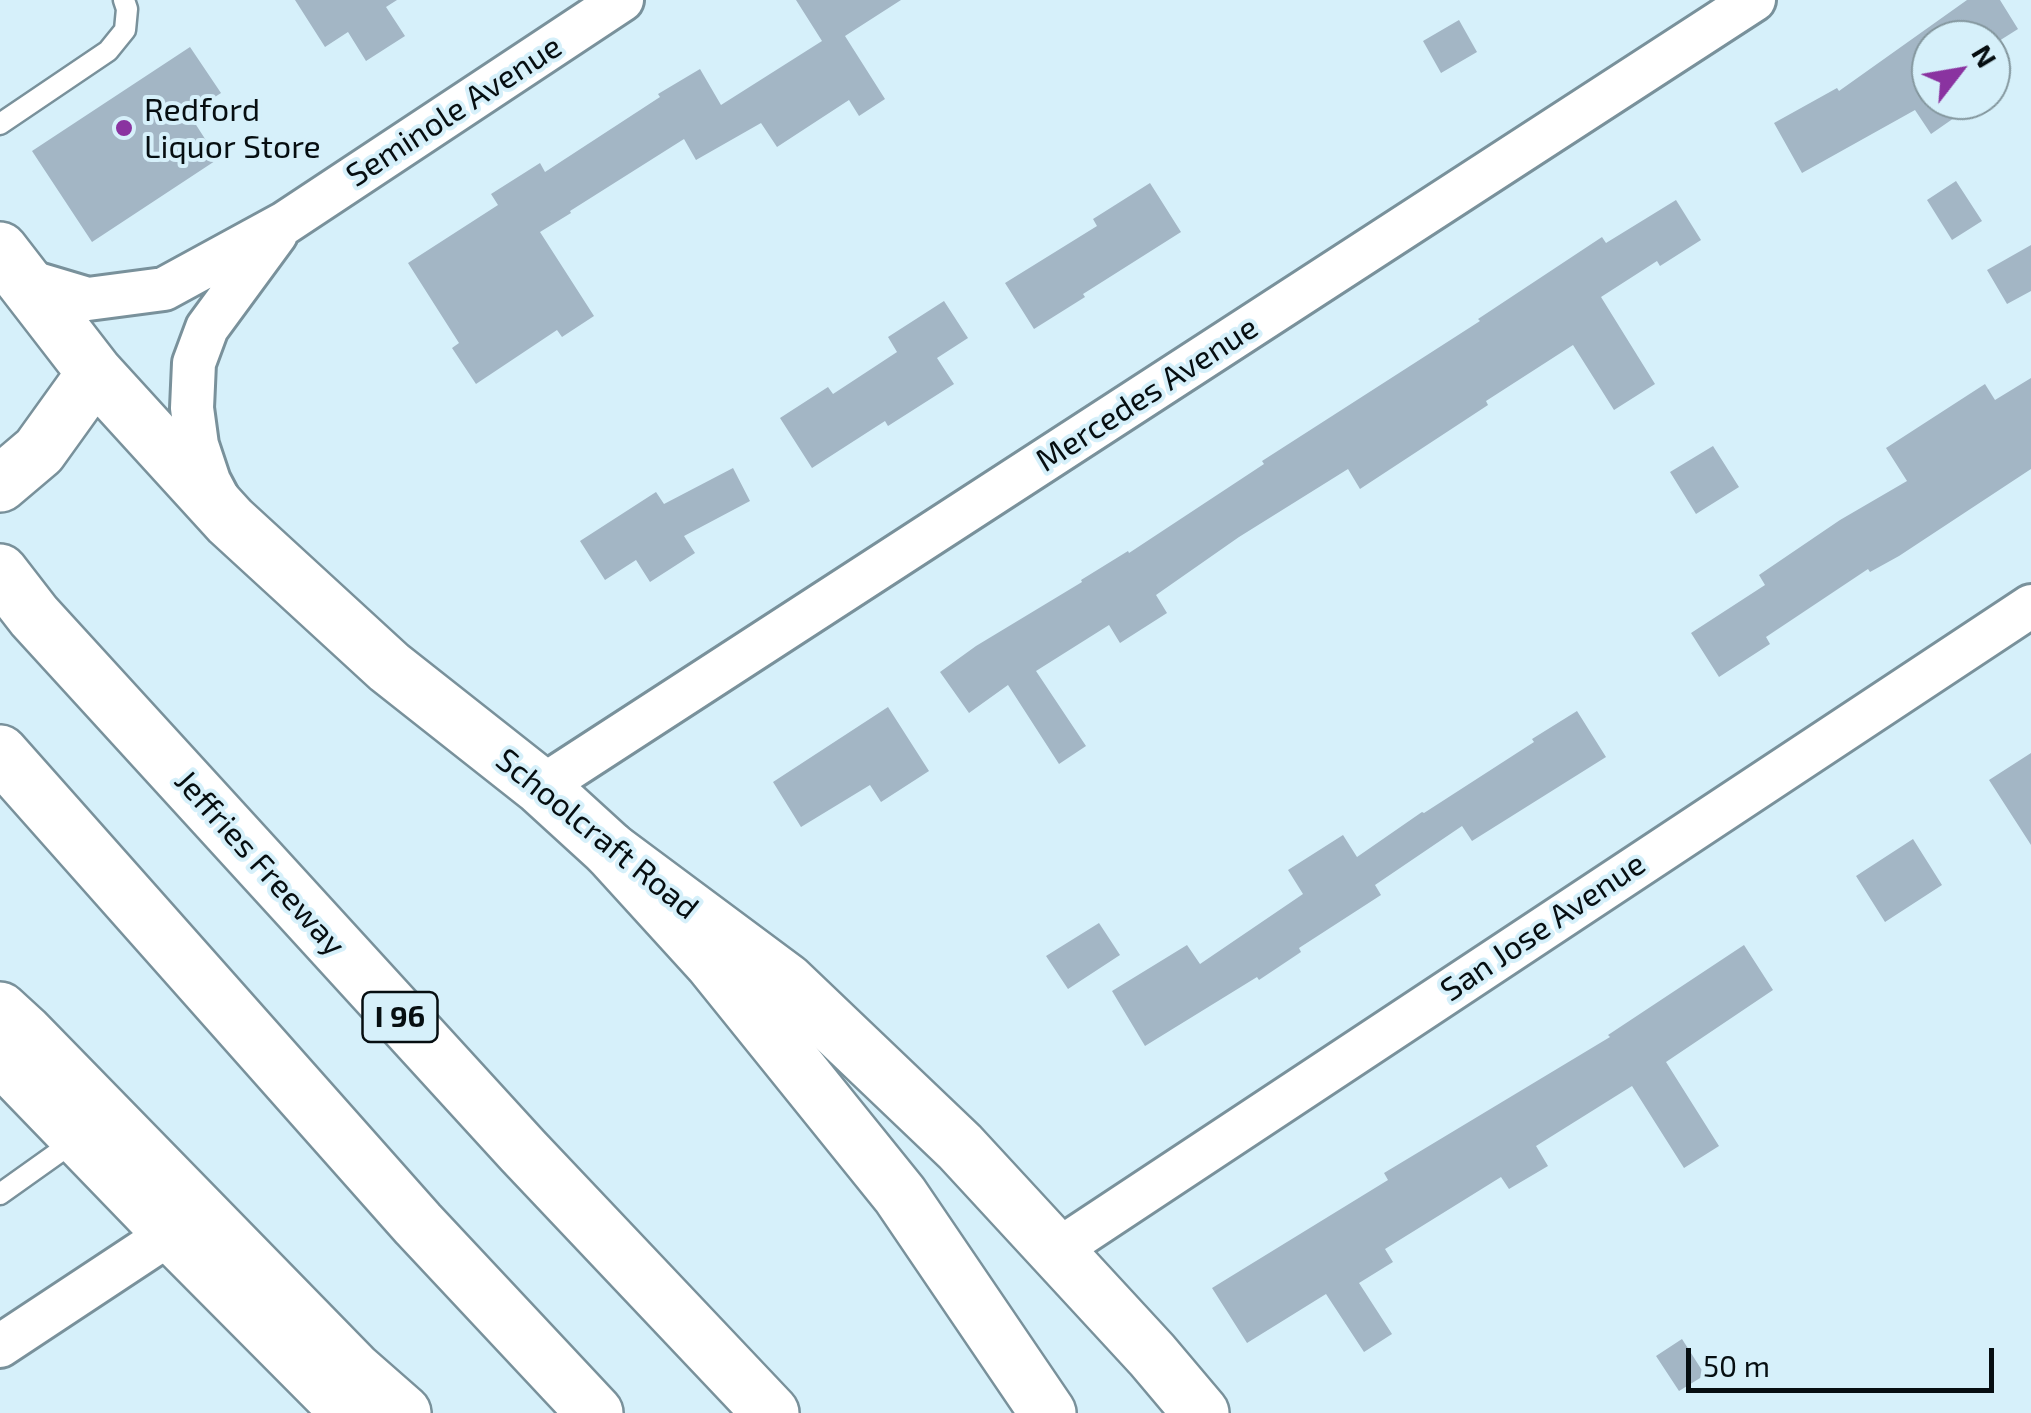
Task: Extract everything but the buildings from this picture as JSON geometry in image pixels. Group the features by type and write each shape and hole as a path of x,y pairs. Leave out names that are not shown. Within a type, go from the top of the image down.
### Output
{"main road":[{"name":"Schoolcraft Road","path":"11,264 95,373 230,521 389,667 541,787 610,850 786,981 960,1147 1201,1413"},
{"path":"20,468 95,373"},
{"name":"Jeffries Freeway","path":"0,572 34,616 497,1122 771,1413"},
{"path":"0,753 418,1224 595,1413"},
{"path":"610,850 712,962 900,1196 1048,1413"},
{"path":"0,1010 354,1370 402,1413"},
{"path":"0,1056 350,1413"}],"street":[{"name":"Seminole Avenue","path":"11,264 88,298 164,289 285,223 622,0"},
{"name":"Mercedes Avenue","path":"541,787 1754,0"},
{"path":"230,521 209,481 197,446 192,408 194,363 207,328 285,223"},
{"name":"San Jose Avenue","path":"1056,1251 2031,606"},
{"path":"0,1346 170,1233"}],"lane":[{"path":"0,124 108,51 125,30 124,0"},
{"path":"0,1194 79,1138"}],"place":[{"name":"Redford Liquor Store","path":"124,128"}]}
